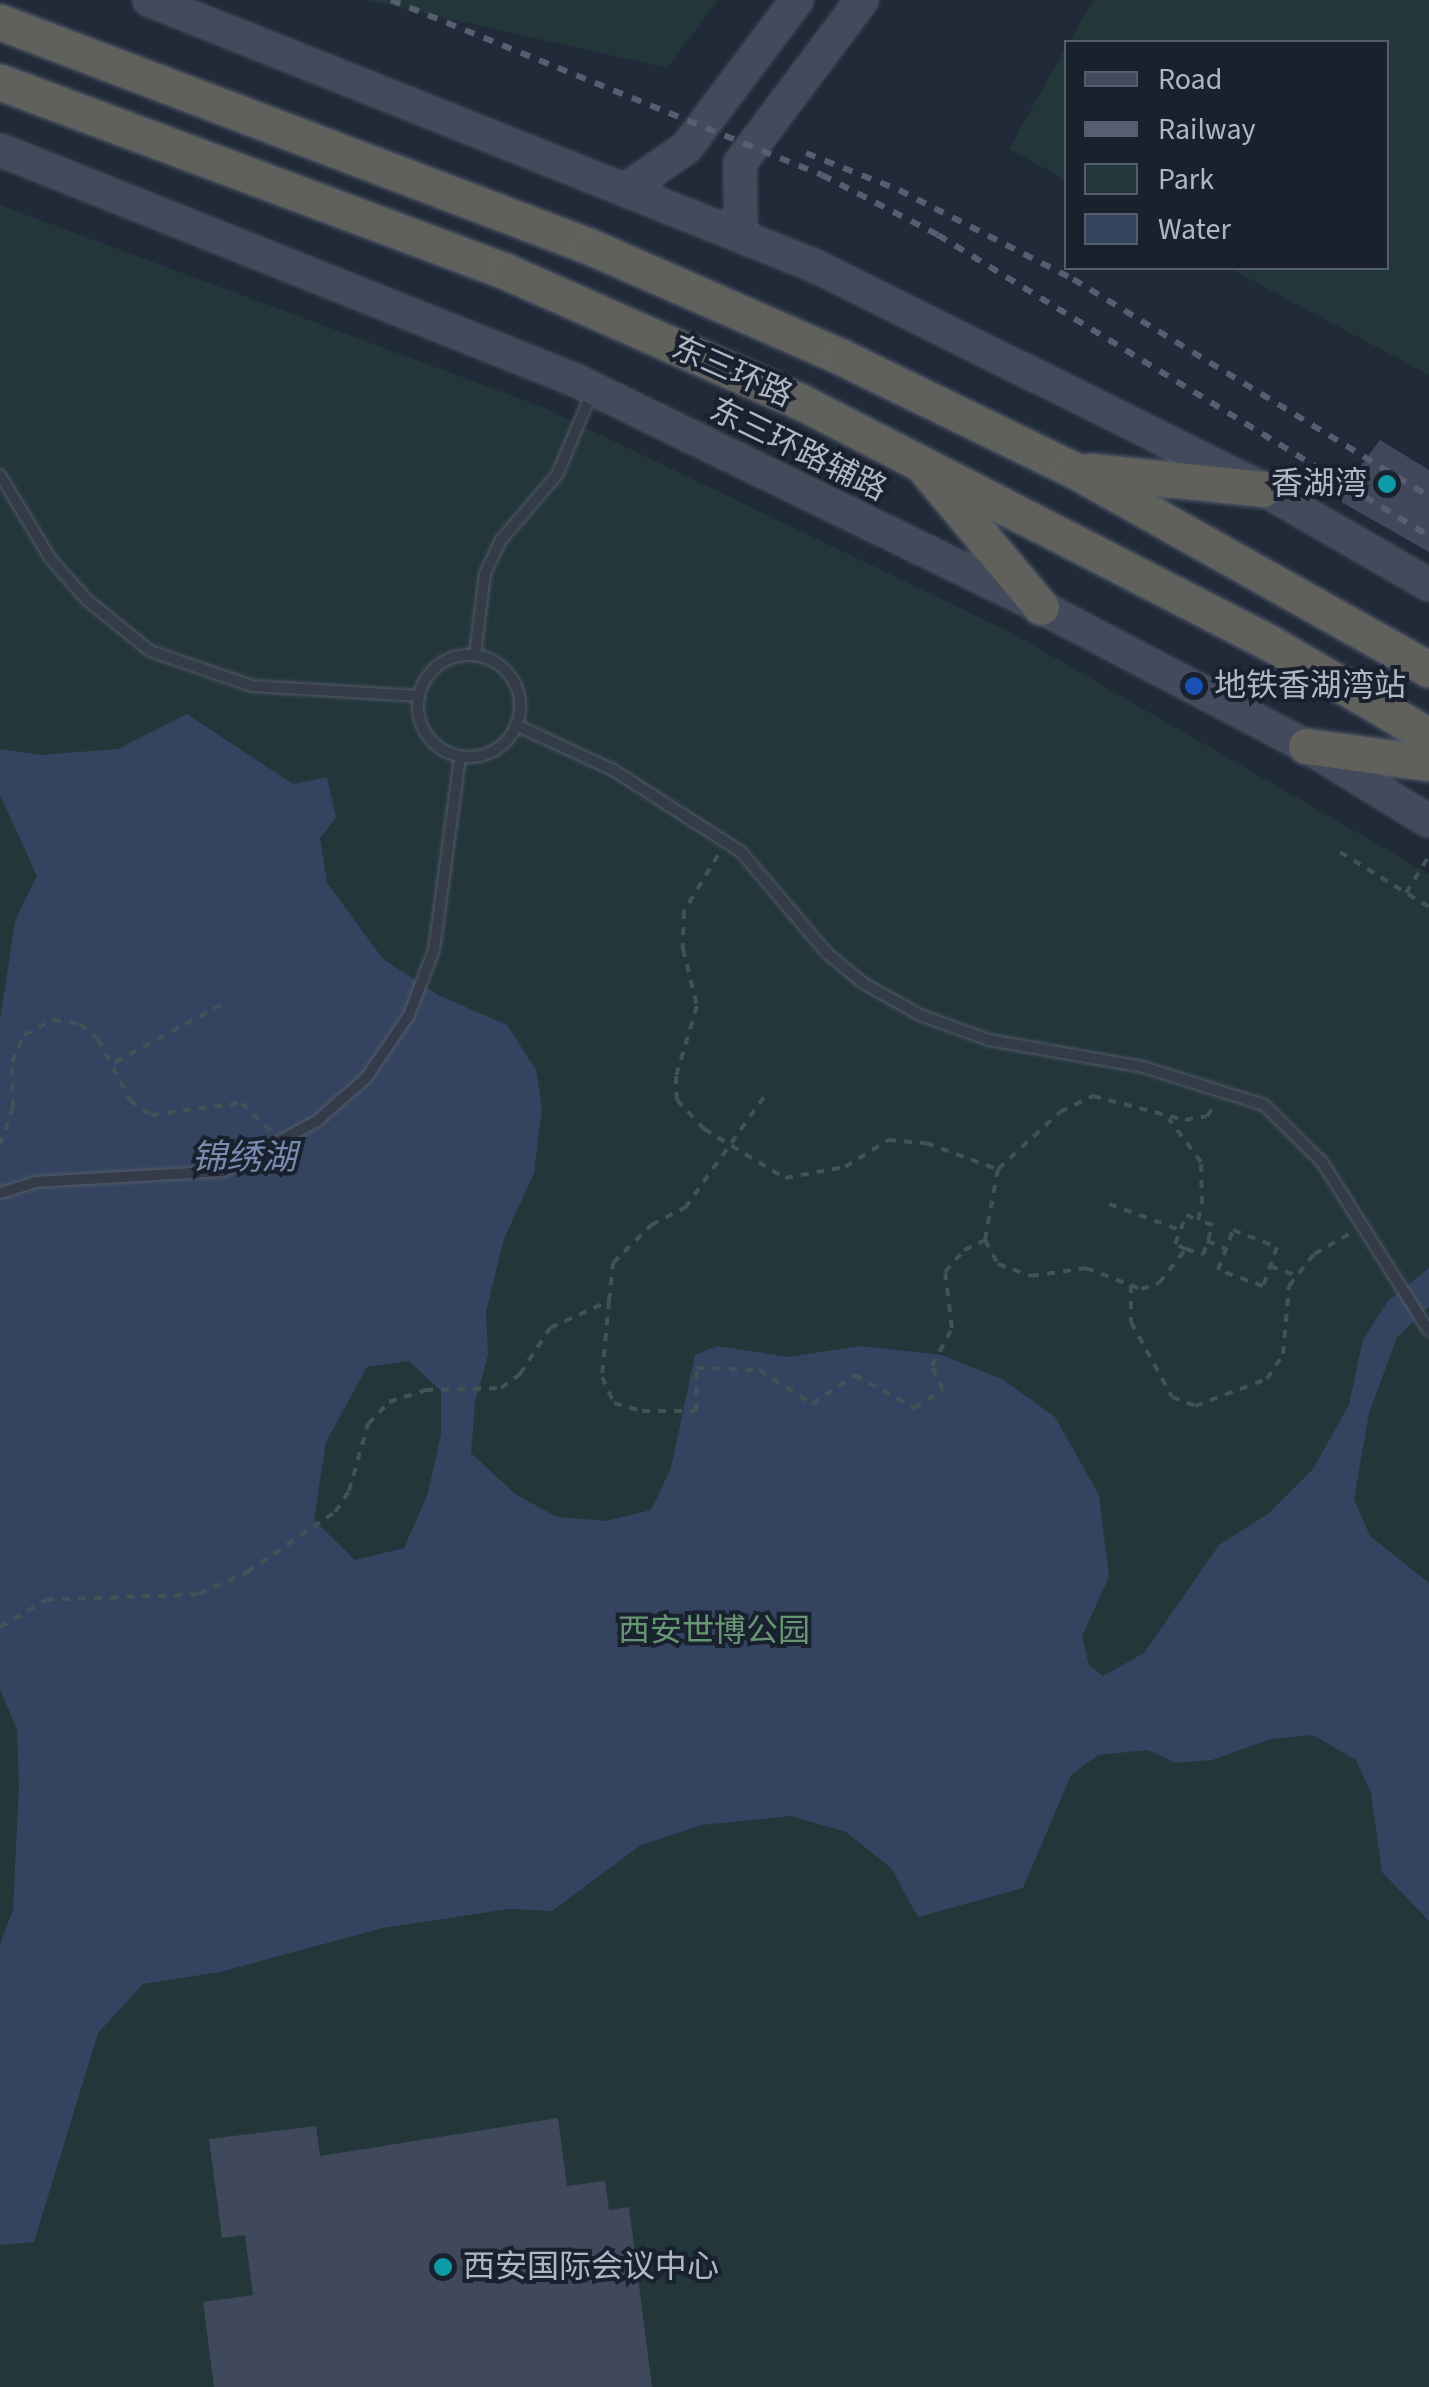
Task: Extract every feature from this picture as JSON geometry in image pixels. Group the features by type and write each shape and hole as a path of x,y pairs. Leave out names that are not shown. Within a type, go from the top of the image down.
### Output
{"highway":[{"name":"东三环路","path":"0,22 592,247 1072,469 1429,669"},
{"name":"东三环路","path":"0,82 506,271 918,460 1270,643 1429,736"},
{"path":"918,460 1041,606"},
{"path":"1072,469 1263,489"},
{"path":"1306,746 1429,764"}],"main road":[{"path":"148,0 741,236 898,305 1263,489 1429,585"},
{"path":"626,190 687,146 797,0"},
{"path":"741,236 740,162 862,0"},
{"name":"东三环路辅路","path":"0,150 594,389 1041,606 1306,746 1429,821"}],"lane":[{"path":"475,655 485,574 501,540 557,475 594,389"},
{"path":"0,474 50,558 86,600 150,651 252,686 420,696"},
{"path":"475,655 491,660 515,683 516,725 488,754 460,757 427,736 420,696 443,662 475,655"},
{"path":"516,725 613,770 726,842 827,953 863,983 920,1014 990,1040 1142,1067 1223,1089 1264,1105 1302,1136 1426,1327"},
{"path":"0,1193 36,1182 224,1171 317,1121 366,1078 409,1015 434,950 460,757"}],"path":[{"path":"726,842 684,911 683,949 697,1006 676,1076 677,1100 729,1146 785,1178 845,1167 888,1140 926,1142 998,1169"},
{"path":"1340,852 1429,907"},
{"path":"1406,893 1429,856"},
{"path":"114,1062 221,1005"},
{"path":"0,1145 13,1107 12,1062 24,1035 38,1025 80,1024 114,1062 130,1100 151,1115 241,1104 278,1142"},
{"path":"1186,1249 1159,1283 1131,1285 1102,1270 1012,1271 998,1264 985,1240 998,1169 1060,1112 1093,1096 1170,1119 1207,1116 1223,1089"},
{"path":"764,1097 684,1208 652,1225 613,1264 602,1377 614,1403 654,1410 696,1410 697,1368 759,1370 812,1404 856,1375 914,1408 943,1390 932,1366 952,1328 945,1272 964,1250 985,1240"},
{"path":"1170,1119 1201,1162 1198,1220"},
{"path":"1109,1204 1180,1230"},
{"path":"1186,1215 1198,1220 1213,1225 1203,1255 1175,1244 1186,1215"},
{"path":"1131,1285 1131,1322 1172,1397 1195,1406 1267,1379 1282,1354 1282,1315 1296,1276 1314,1254 1362,1227"},
{"path":"1233,1230 1278,1247 1270,1266 1262,1286 1218,1270 1233,1230"},
{"path":"1207,1241 1226,1249"},
{"path":"1270,1266 1296,1276"},
{"path":"0,1627 46,1600 199,1594 247,1572 335,1512 349,1491 368,1424 389,1402 433,1390 480,1392 520,1374 550,1328 609,1302"}],"green space":[{"path":"366,0 718,0 667,68"},
{"path":"1093,0 1429,0 1429,375 1233,270 1389,270 1389,40 1070,40"},
{"path":"1064,51 1064,179 1009,149"},
{"name":"西安世博公园","path":"0,205 545,408 1012,633 1429,874 1429,2387 0,2387"}],"water":[{"name":"锦绣湖","path":"187,714 293,784 327,777 336,818 320,838 327,883 383,959 438,995 507,1025 536,1070 542,1108 534,1173 504,1239 486,1312 488,1355 475,1402 471,1453 515,1494 557,1517 606,1521 651,1510 671,1468 695,1355 717,1346 788,1357 861,1346 941,1355 1002,1379 1055,1417 1099,1495 1109,1577 1082,1636 1089,1665 1103,1676 1144,1653 1219,1545 1269,1513 1313,1469 1349,1405 1363,1339 1388,1301 1429,1268 1429,1307 1397,1337 1369,1413 1354,1499 1370,1536 1429,1583 1429,1921 1382,1872 1371,1793 1356,1760 1313,1735 1271,1739 1212,1760 1176,1763 1148,1750 1098,1755 1071,1775 1023,1888 918,1917 891,1868 846,1832 791,1816 702,1825 641,1845 552,1911 509,1909 383,1928 220,1972 143,1984 98,2033 34,2242 0,2245 0,1944 13,1910 19,1786 17,1730 0,1689 0,1020 15,921 37,876 0,795 0,749 40,755 118,749","holes":["409,1361 441,1391 441,1435 427,1496 404,1548 355,1560 314,1520 326,1442 367,1367"]}],"building":[{"name":"香湖湾","path":"1380,440 1429,470 1429,552 1336,499"},
{"name":"西安国际会议中心","path":"558,2118 567,2186 605,2181 609,2210 629,2207 652,2387 214,2387 203,2302 253,2295 245,2235 222,2238 209,2139 316,2126 320,2156"}],"railway":[{"path":"391,0 822,175 938,235 1429,536"},
{"path":"806,153 899,190 1073,279 1429,496"}],"place":[{"name":"香湖湾","path":"1387,484"},
{"name":"地铁香湖湾站","path":"1194,686"},
{"name":"西安国际会议中心","path":"443,2267"}]}
